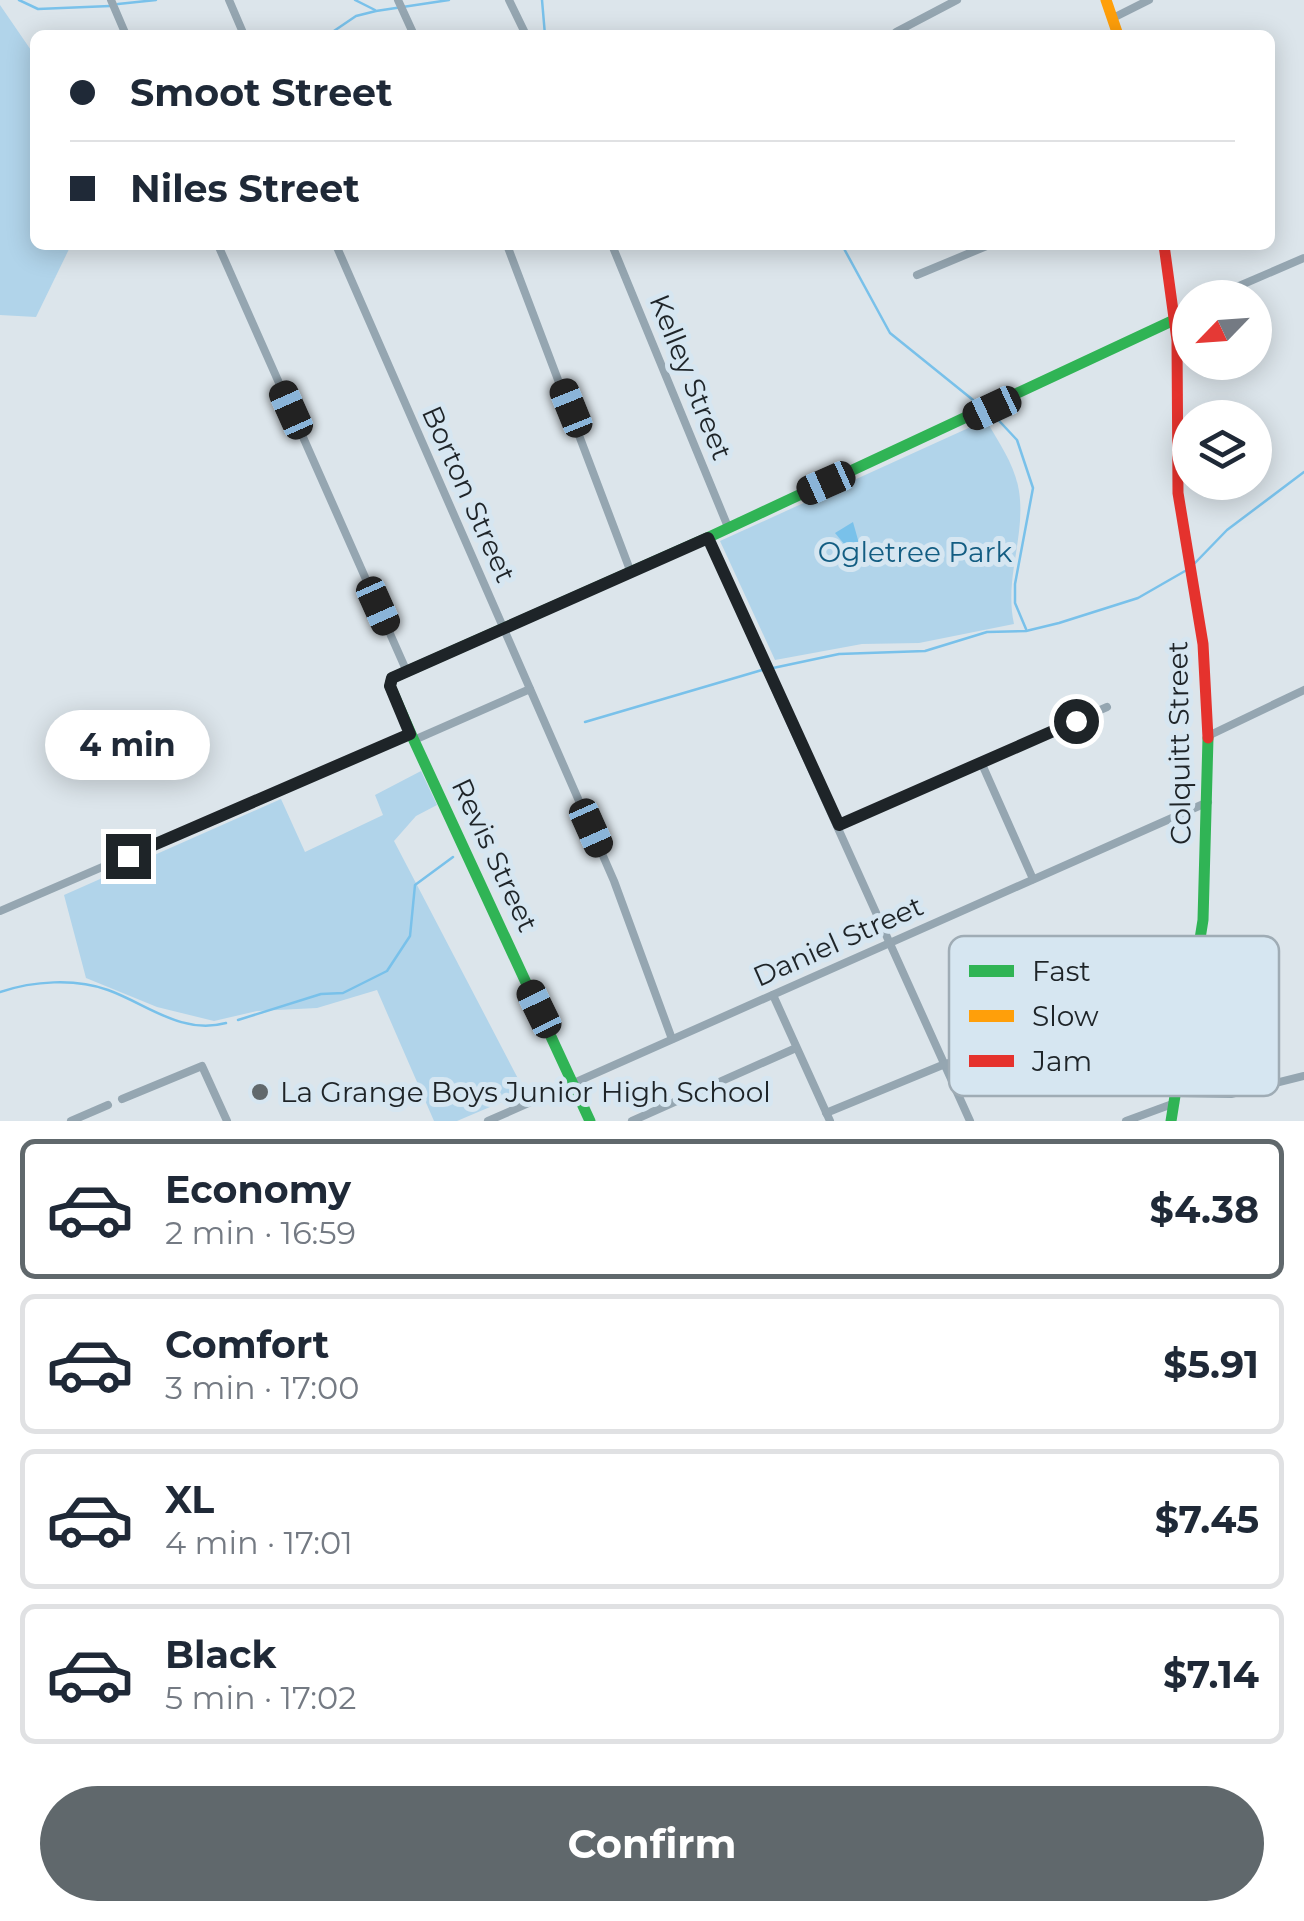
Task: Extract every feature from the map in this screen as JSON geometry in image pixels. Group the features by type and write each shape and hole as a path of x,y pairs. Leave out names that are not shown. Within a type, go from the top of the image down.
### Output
{"street":[{"path":"111,0 124,30"},
{"path":"229,0 242,30"},
{"path":"398,0 412,30"},
{"path":"509,0 524,30"},
{"path":"900,30 958,0"},
{"path":"1106,0 1117,30"},
{"path":"1114,18 1149,0"},
{"path":"220,250 406,672 708,538 1172,317"},
{"name":"Borton Street","path":"338,250 614,881 672,1039"},
{"path":"508,250 630,570"},
{"name":"Kelley Street","path":"614,250 728,527"},
{"path":"917,275 976,250"},
{"name":"Colquitt Street","path":"1165,250 1172,302"},
{"path":"1253,280 1304,258"},
{"name":"Colquitt Street","path":"1175,380 1178,493 1204,644 1208,802 1201,936"},
{"path":"708,538 949,1073"},
{"name":"Revis Street","path":"406,672 392,678 390,686 590,1121"},
{"path":"0,911 530,689"},
{"path":"1208,736 1304,690"},
{"path":"839,825 1107,707"},
{"path":"981,762 1033,879"},
{"name":"Daniel Street","path":"488,1121 1208,802"},
{"path":"772,995 828,1117 949,1063"},
{"path":"638,1120 796,1048"},
{"path":"122,1098 202,1066 226,1121"},
{"path":"1279,1082 1304,1076"},
{"path":"959,1096 970,1121"},
{"path":"1126,1121 1176,1098 1204,1096"},
{"name":"Colquitt Street","path":"1172,1121 1176,1098"},
{"path":"72,1121 108,1105"}],"green space":[{"path":"0,5 30,49 30,250 69,250 36,317 0,315"},
{"name":"Ogletree Park","path":"986,420 1010,463 1019,491 1020,524 1012,590 1014,624 919,643 862,644 775,660 720,541"},
{"path":"421,771 437,805 416,816 394,841 525,1092 457,1121 434,1121 377,990 317,1008 257,1011 214,1021 157,1007 86,978 64,895 281,799 305,852 383,815 375,795"}],"water":[{"path":"853,522 860,547 850,551 835,533"}],"waterway":[{"path":"19,0 38,9 110,6"},
{"path":"118,4 156,0"},
{"path":"355,0 375,10"},
{"path":"335,30 356,16 449,0"},
{"path":"542,0 545,30"},
{"path":"845,250 890,333 978,404"},
{"path":"989,410 1017,440 1033,488 1015,584 1015,603 1026,629"},
{"path":"1195,563 1227,530 1304,472"},
{"path":"773,668 839,654 925,651 987,632 1026,631 1138,598 1185,571"},
{"path":"585,722 762,670"},
{"path":"238,1020 321,994 343,993 387,971 410,936 415,885 453,857"},
{"path":"0,992 26,985 68,982 108,990 179,1022 210,1026 226,1023"}],"traffic: fast":[{"path":"590,1121 411,734 390,686 392,678 707,538 1172,321"},
{"path":"1200,936 1208,738"},
{"path":"1171,1121 1175,1096"}],"traffic: slow":[{"path":"1106,0 1116,30"}],"traffic: jam":[{"path":"1165,250 1177,340 1178,493 1203,644 1208,738"}],"place":[{"name":"La Grange Boys Junior High School","path":"260,1092"}],"route":[{"path":"128,856 410,734 390,686 392,678 708,538 839,825 1076,721"}]}
